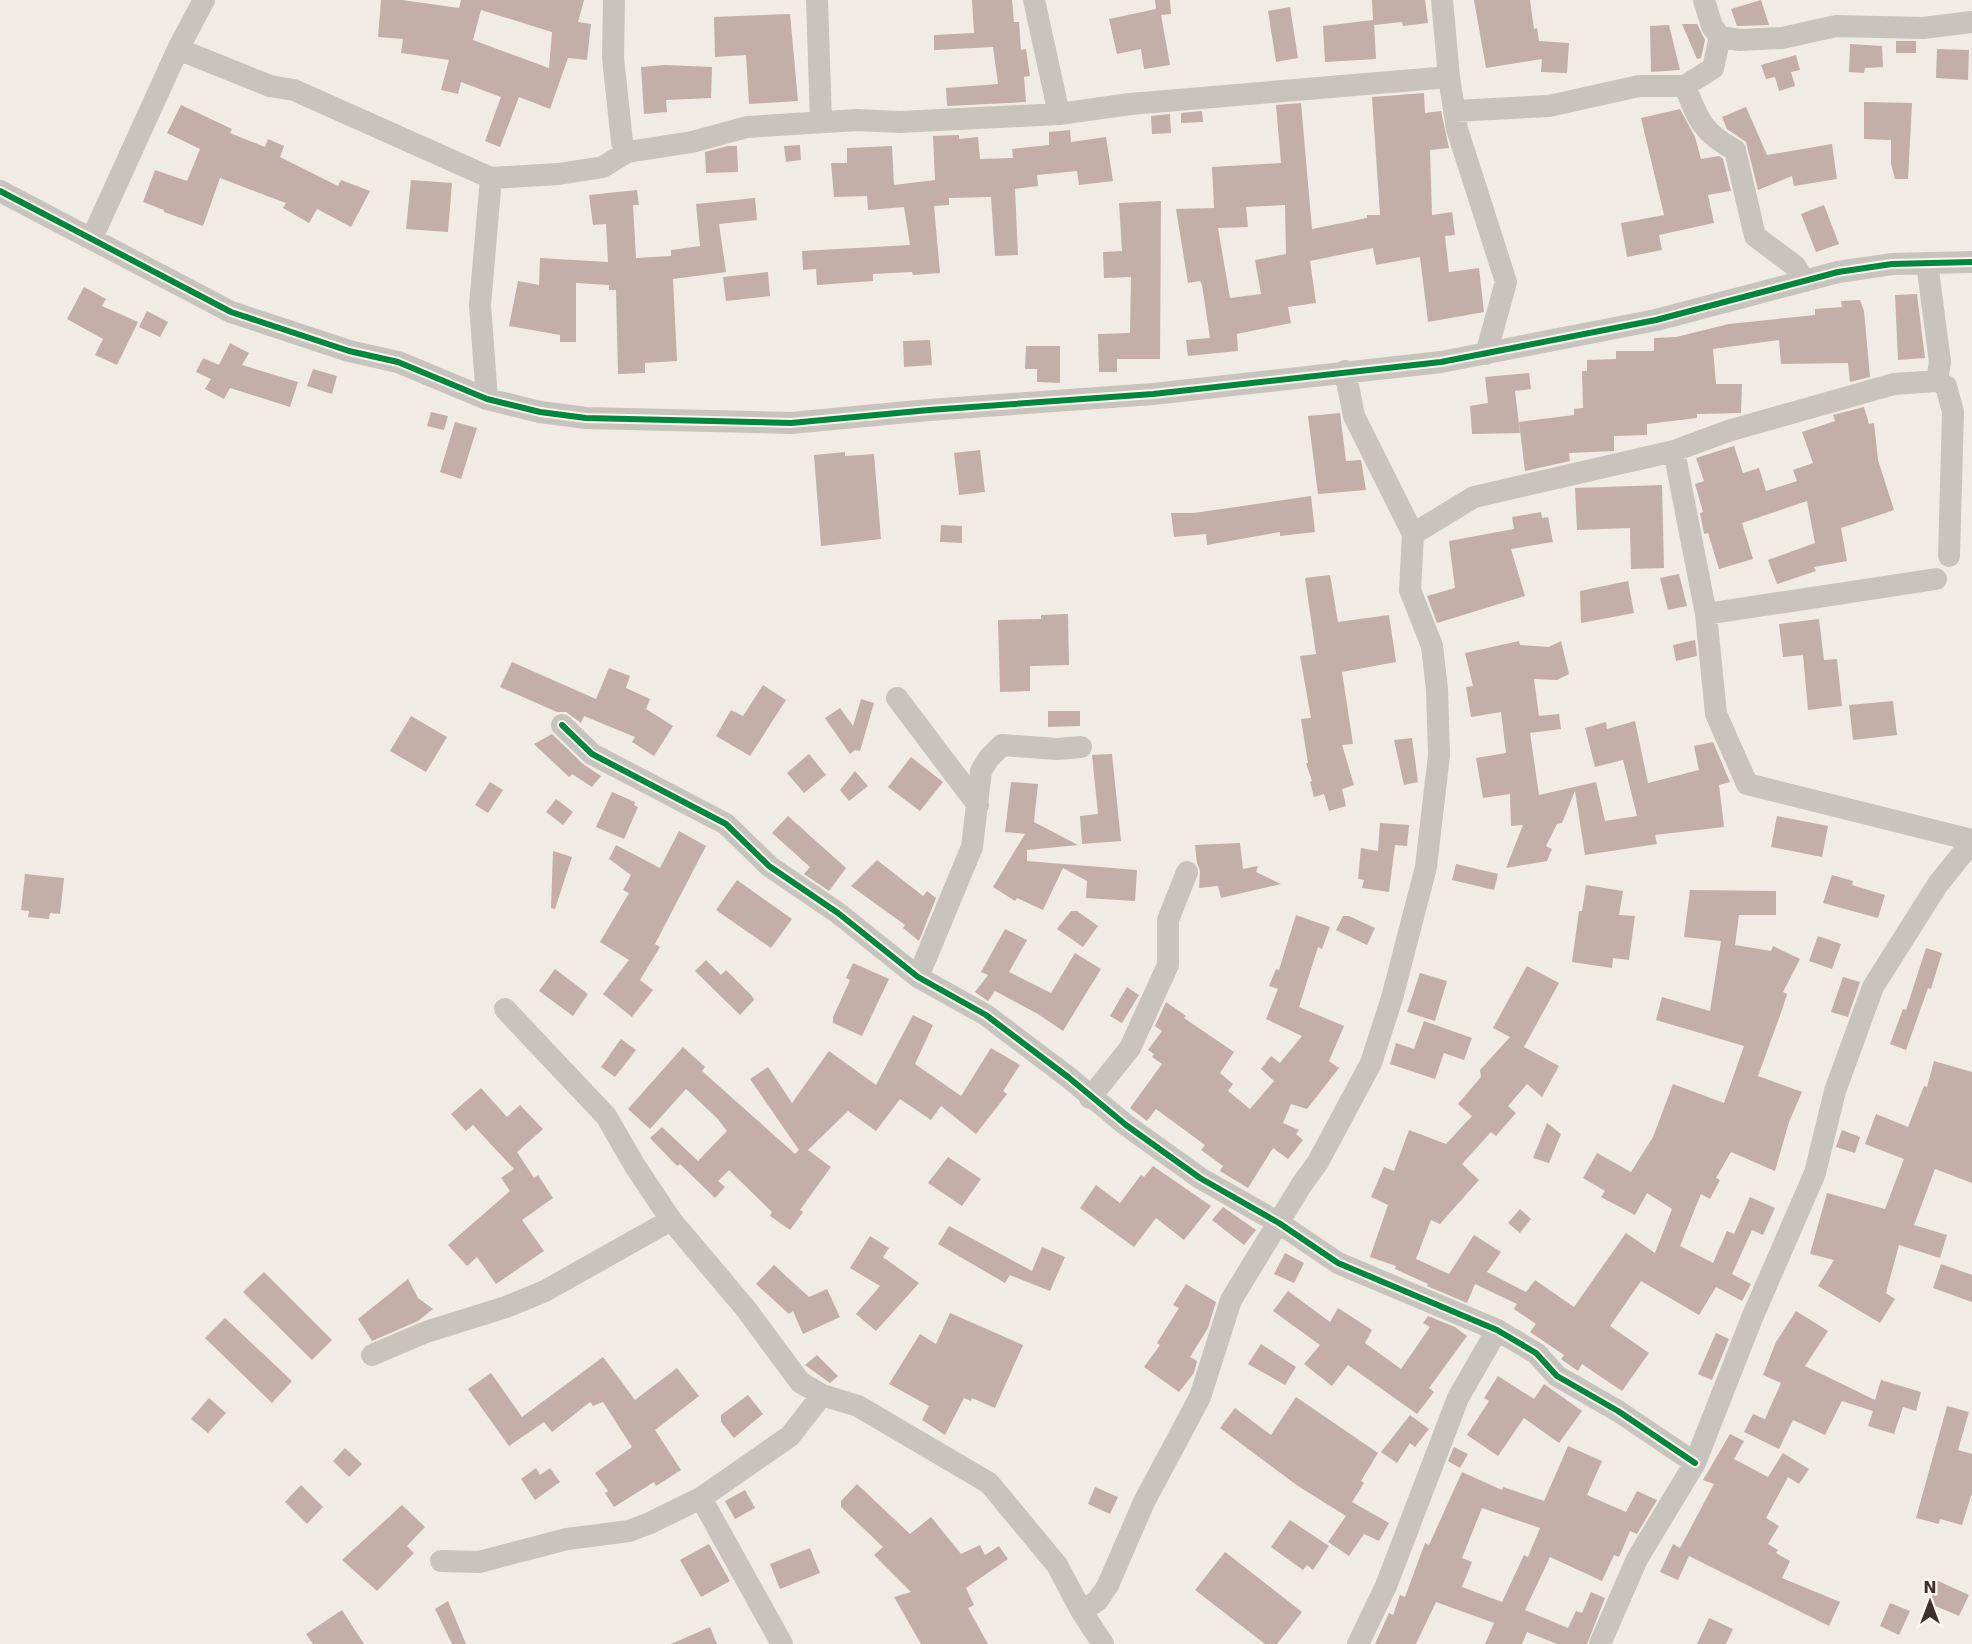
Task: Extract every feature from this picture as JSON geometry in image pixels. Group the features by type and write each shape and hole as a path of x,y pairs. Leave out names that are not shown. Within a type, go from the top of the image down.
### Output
{"street":[{"path":"92,238 178,49 204,0"},
{"path":"614,0 613,58 622,142 627,152"},
{"path":"817,0 821,122"},
{"path":"1034,0 1059,114"},
{"path":"1442,0 1449,77 1457,129 1506,282 1486,354"},
{"path":"1704,0 1712,26 1720,37 1740,40 1782,38 1836,26 1915,28 1972,22"},
{"path":"1454,111 1549,106 1639,86 1685,86 1713,68 1720,37"},
{"path":"178,49 270,86 294,90 491,178 560,174 603,166 627,152 692,142 747,127 857,120 900,122 1059,114 1130,104 1449,77"},
{"path":"1685,86 1695,112 1711,137 1735,150 1755,236 1795,266 1805,281"},
{"path":"487,399 480,305 491,178"},
{"path":"0,191 231,312 348,351 398,362 487,399 540,412 586,418 791,423 929,410 1153,394 1441,362 1656,320 1805,281 1892,264 1972,262"},
{"path":"1926,263 1940,362 1937,381"},
{"path":"1082,1612 1098,1600 1108,1585 1144,1502 1200,1397 1231,1300 1318,1162 1371,1063 1392,998 1426,867 1439,755 1437,689 1432,646 1410,590 1413,534 1354,416 1346,371"},
{"path":"1413,534 1474,497 1674,451 1728,431 1894,384 1937,381 1946,386 1953,412 1949,556"},
{"path":"1600,1644 1637,1558 1695,1463 1752,1318 1815,1173 1835,1091 1873,987 1938,884 1972,841 1747,784 1716,714 1706,614 1674,451"},
{"path":"1706,614 1936,579"},
{"path":"897,698 978,805"},
{"path":"562,725 592,754 726,824 769,866 838,913 918,977 986,1016 1068,1077 1090,1098 1200,1178 1279,1223 1338,1263 1497,1330 1536,1353 1557,1376 1618,1411 1695,1463"},
{"path":"918,977 972,847 981,771 989,758 1002,745 1057,749 1081,747"},
{"path":"1090,1098 1130,1048 1168,965 1168,920 1187,872"},
{"path":"505,1009 606,1116 634,1166 671,1220 746,1309 800,1382 822,1395 858,1406 989,1483 1057,1565 1082,1612 1103,1644"},
{"path":"372,1354 426,1332 506,1307 546,1291 671,1220"},
{"path":"1358,1644 1390,1576 1458,1398 1497,1330"},
{"path":"441,1561 479,1562 567,1539 628,1531 701,1498 790,1436 822,1395"},
{"path":"701,1498 782,1644"}],"building":[{"path":"381,0 402,0 459,8 461,0 584,0 578,22 591,24 587,60 568,58 550,109 519,97 500,147 485,141 501,97 461,82 458,94 441,90 449,60 401,53 403,39 378,37","holes":["481,10 552,32 549,68 473,40"]},
{"path":"972,0 1012,0 1014,22 1019,22 1021,50 1026,49 1030,76 1024,77 1026,102 947,106 946,88 998,84 993,47 934,50 934,35 974,33"},
{"path":"1155,0 1170,0 1171,14 1161,15 1170,65 1144,69 1141,49 1117,54 1109,19 1156,9"},
{"path":"1372,0 1425,0 1428,23 1403,26 1402,22 1374,25 1376,59 1325,62 1323,26 1373,20"},
{"path":"1474,0 1530,0 1534,29 1537,28 1539,41 1569,43 1567,73 1541,72 1542,59 1486,68"},
{"path":"1761,0 1769,25 1737,26 1731,9"},
{"path":"1290,7 1298,58 1276,62 1268,11"},
{"path":"790,14 798,101 749,104 746,55 715,57 714,17"},
{"path":"1682,24 1697,24 1705,40 1701,58 1697,59"},
{"path":"1669,25 1680,70 1651,72 1650,26"},
{"path":"1896,41 1916,41 1916,53 1896,53"},
{"path":"1850,44 1882,46 1883,67 1865,68 1864,73 1849,72"},
{"path":"1937,49 1969,50 1968,80 1936,78"},
{"path":"1796,55 1800,70 1791,72 1795,86 1779,91 1775,77 1766,79 1761,65"},
{"path":"664,65 712,67 711,98 666,100 667,112 644,114 641,67"},
{"path":"1424,93 1425,113 1441,111 1449,148 1430,150 1432,215 1452,212 1455,235 1445,236 1449,272 1479,268 1484,312 1428,322 1420,257 1376,265 1373,248 1310,261 1316,303 1288,307 1291,323 1237,334 1238,351 1188,356 1186,340 1210,338 1202,285 1200,281 1188,283 1176,209 1214,208 1212,167 1281,163 1276,105 1301,103 1312,229 1367,218 1367,215 1380,215 1372,97","holes":["1285,205 1286,254 1255,260 1261,294 1230,298 1218,228 1248,227 1246,207"]},
{"path":"1864,102 1912,103 1908,179 1895,179 1891,164 1891,140 1864,139"},
{"path":"181,105 232,129 230,133 265,147 268,139 284,146 280,157 338,186 341,180 370,191 351,227 317,209 309,223 283,208 286,203 220,178 203,226 143,202 155,170 187,181 200,149 167,133"},
{"path":"1746,107 1767,155 1832,144 1837,179 1794,186 1792,176 1758,190 1746,142 1727,129 1722,117"},
{"path":"1680,109 1695,137 1701,159 1719,156 1723,159 1731,191 1708,195 1714,223 1659,235 1662,250 1627,257 1621,223 1664,215 1641,118"},
{"path":"1202,111 1203,122 1181,123 1181,113"},
{"path":"1170,114 1171,133 1152,134 1151,116"},
{"path":"1070,130 1071,142 1106,137 1113,181 1079,185 1077,171 1037,175 1038,186 1015,189 1018,255 995,256 991,197 949,198 949,205 934,206 940,273 873,274 873,281 817,285 816,269 803,270 802,251 910,245 904,207 868,210 867,196 834,197 831,163 847,163 847,148 892,146 894,185 935,180 933,136 959,135 959,139 978,137 980,159 1013,158 1012,149 1049,145 1049,132"},
{"path":"800,145 801,160 786,162 784,146"},
{"path":"737,146 738,172 706,173 705,152"},
{"path":"411,180 452,183 448,232 406,229"},
{"path":"637,190 639,205 633,205 636,258 671,256 671,250 700,246 696,204 755,198 757,220 719,224 726,272 673,279 677,361 645,363 645,373 618,374 616,290 609,290 609,285 576,283 576,342 560,342 560,335 509,326 518,281 539,285 540,258 608,262 606,224 593,225 589,195"},
{"path":"1161,201 1160,359 1117,359 1117,372 1099,372 1098,334 1130,333 1131,277 1104,278 1103,252 1122,251 1119,203"},
{"path":"1824,205 1839,244 1816,252 1801,214"},
{"path":"768,272 770,296 726,301 723,277"},
{"path":"84,287 106,299 102,306 138,322 117,365 95,355 103,339 67,319"},
{"path":"1917,294 1925,358 1898,360 1895,295"},
{"path":"1860,300 1864,311 1870,377 1850,382 1848,363 1781,364 1779,340 1713,349 1716,384 1742,384 1741,413 1697,414 1697,418 1647,424 1647,435 1614,436 1614,451 1569,453 1570,461 1525,471 1519,422 1574,415 1574,409 1583,408 1582,371 1587,371 1587,360 1616,359 1616,351 1654,351 1654,338 1676,337 1729,324 1815,315 1815,309 1842,307 1841,301"},
{"path":"147,311 168,322 160,337 139,327"},
{"path":"930,340 932,365 904,367 903,341"},
{"path":"230,343 249,353 242,365 298,382 290,407 230,388 224,399 205,389 211,379 196,372 203,358 219,365"},
{"path":"1026,346 1060,346 1060,383 1037,382 1037,369 1025,369"},
{"path":"313,369 337,376 332,394 307,386"},
{"path":"1529,373 1531,389 1515,391 1520,433 1472,434 1470,406 1488,403 1485,377"},
{"path":"1864,407 1869,424 1874,423 1878,460 1894,510 1841,528 1847,561 1814,567 1816,571 1777,584 1768,560 1815,543 1807,501 1742,523 1753,559 1719,569 1708,533 1704,534 1700,513 1703,512 1695,484 1704,481 1696,458 1734,446 1743,473 1759,468 1766,491 1797,481 1793,470 1813,463 1802,432 1835,421 1833,415"},
{"path":"431,412 448,416 444,430 427,426"},
{"path":"1340,413 1346,461 1361,460 1366,490 1318,494 1308,416"},
{"path":"455,422 477,428 461,479 440,472"},
{"path":"980,450 985,492 959,495 954,453"},
{"path":"845,452 845,456 874,454 881,539 821,546 814,455"},
{"path":"1662,485 1664,568 1631,569 1630,528 1577,530 1575,488"},
{"path":"1311,496 1315,532 1280,536 1280,532 1207,545 1206,534 1174,537 1171,513 1194,513"},
{"path":"1541,512 1542,518 1548,517 1553,542 1511,549 1525,596 1437,623 1427,596 1455,588 1449,541 1514,529 1512,517"},
{"path":"941,525 962,526 962,543 940,542"},
{"path":"1679,574 1687,606 1668,610 1660,578"},
{"path":"1330,575 1338,622 1389,615 1396,662 1342,672 1353,744 1342,745 1354,785 1342,789 1346,806 1329,811 1324,794 1314,797 1306,763 1308,763 1301,719 1311,718 1300,656 1316,654 1305,578"},
{"path":"1628,581 1634,613 1581,623 1580,591"},
{"path":"1068,614 1069,665 1030,666 1030,691 1000,692 998,620 1041,619 1041,615"},
{"path":"1819,619 1824,660 1837,659 1842,706 1808,710 1803,655 1783,657 1779,624"},
{"path":"1695,640 1697,656 1676,661 1673,645"},
{"path":"1519,641 1520,645 1549,647 1561,641 1569,674 1557,680 1534,679 1539,716 1559,714 1561,729 1530,733 1539,795 1596,782 1605,821 1637,816 1623,760 1595,767 1585,728 1606,722 1607,729 1635,721 1648,783 1699,770 1694,746 1713,742 1730,782 1719,785 1724,827 1655,835 1657,844 1585,855 1575,791 1562,823 1557,824 1546,846 1552,849 1547,861 1506,868 1523,825 1511,826 1510,794 1483,798 1476,758 1506,753 1501,712 1471,717 1466,687 1473,686 1465,653"},
{"path":"512,662 596,699 609,668 630,676 626,688 650,699 646,709 673,726 654,756 632,742 635,737 584,716 581,723 566,712 557,712 500,687"},
{"path":"763,685 786,700 750,756 716,736 731,710 743,716"},
{"path":"861,699 874,703 860,751 855,750 850,754 825,718 840,708 853,726"},
{"path":"1893,701 1897,735 1853,740 1849,705"},
{"path":"1048,711 1080,711 1080,726 1048,727"},
{"path":"411,716 447,737 426,772 390,751"},
{"path":"552,734 583,764 601,776 592,787 572,774 569,777 534,744"},
{"path":"1412,738 1418,782 1404,785 1394,740"},
{"path":"809,754 826,775 804,793 787,773"},
{"path":"1112,754 1121,841 1082,844 1080,816 1098,814 1092,755"},
{"path":"911,757 943,782 920,811 888,787"},
{"path":"855,771 868,786 849,801 840,790"},
{"path":"490,782 503,790 488,813 475,805"},
{"path":"1011,782 1038,784 1034,822 1078,845 1027,850 1027,861 1137,870 1135,901 1086,898 1087,881 1063,868 1043,910 1017,898 1015,901 993,887 1025,834 1005,832"},
{"path":"612,792 635,802 634,805 638,807 624,839 596,827"},
{"path":"556,799 573,812 563,825 546,812"},
{"path":"788,816 846,868 829,891 804,874 810,867 772,833"},
{"path":"1777,816 1828,826 1822,857 1771,847"},
{"path":"1380,823 1409,825 1407,846 1395,845 1389,892 1362,888 1364,880 1358,879 1361,848 1378,851"},
{"path":"679,831 706,846 655,944 660,947 640,980 653,990 632,1017 603,994 629,960 600,942 629,893 623,890 631,875 609,859 616,845 660,868"},
{"path":"1240,843 1243,869 1258,866 1256,872 1281,884 1221,898 1218,886 1199,888 1200,871 1195,845"},
{"path":"553,851 572,857 555,909 551,908"},
{"path":"877,860 923,896 927,891 936,898 919,941 903,928 905,925 851,886"},
{"path":"1456,864 1498,874 1494,890 1452,880"},
{"path":"25,874 64,878 60,914 50,913 49,919 28,917 29,911 21,910"},
{"path":"1832,875 1853,881 1852,885 1885,895 1878,918 1823,903"},
{"path":"737,880 792,919 771,948 716,910"},
{"path":"1586,885 1623,891 1619,915 1635,916 1629,960 1613,958 1612,968 1572,962 1579,911 1582,911"},
{"path":"1690,890 1776,891 1776,915 1739,915 1735,945 1771,951 1773,946 1800,959 1783,992 1787,994 1758,1076 1802,1092 1789,1122 1775,1171 1731,1152 1716,1178 1720,1180 1710,1199 1701,1194 1680,1246 1713,1263 1727,1231 1734,1234 1750,1197 1775,1208 1763,1235 1752,1230 1732,1274 1751,1284 1742,1301 1716,1287 1699,1315 1641,1281 1610,1326 1649,1353 1622,1391 1582,1364 1578,1371 1561,1359 1564,1355 1530,1332 1536,1324 1514,1309 1517,1304 1475,1284 1467,1303 1427,1286 1428,1284 1395,1269 1396,1266 1370,1257 1388,1205 1371,1197 1384,1167 1394,1171 1409,1130 1446,1144 1472,1116 1458,1104 1481,1077 1480,1070 1510,1037 1493,1028 1527,966 1559,983 1524,1047 1559,1066 1542,1097 1527,1084 1508,1106 1516,1113 1496,1136 1491,1132 1462,1164 1479,1180 1440,1224 1431,1220 1416,1259 1449,1274 1474,1235 1501,1252 1487,1272 1526,1292 1535,1280 1574,1307 1626,1233 1655,1253 1672,1209 1647,1193 1635,1215 1601,1197 1605,1191 1583,1178 1597,1153 1631,1172 1653,1137 1673,1084 1724,1103 1744,1046 1656,1020 1662,997 1710,1011 1721,941 1684,937"},
{"path":"1071,911 1077,911 1098,926 1083,947 1057,929"},
{"path":"1296,915 1330,927 1322,949 1318,947 1299,1007 1344,1026 1329,1061 1339,1068 1307,1109 1291,1104 1283,1123 1299,1130 1296,1134 1303,1140 1288,1159 1273,1148 1248,1188 1220,1171 1223,1166 1201,1150 1205,1145 1156,1109 1147,1121 1130,1108 1162,1064 1152,1057 1154,1054 1148,1050 1162,1031 1155,1026 1166,1002 1186,1016 1184,1018 1234,1052 1220,1073 1233,1084 1228,1091 1250,1109 1274,1081 1261,1069 1271,1056 1280,1063 1302,1036 1266,1019 1278,989 1269,986 1276,969 1279,970"},
{"path":"1343,916 1349,916 1375,928 1367,945 1336,930"},
{"path":"1005,929 1027,940 1009,972 1051,993 1075,953 1101,969 1063,1031 1038,1014 995,991 988,1001 975,992 988,975 981,972"},
{"path":"1818,936 1841,944 1832,969 1809,961"},
{"path":"1926,948 1942,953 1931,989 1928,988 1906,1050 1890,1044 1903,1009 1906,1010"},
{"path":"706,960 721,975 726,970 752,996 754,1000 740,1015 695,971"},
{"path":"853,963 889,979 862,1036 833,1023 833,1017 850,980 846,978"},
{"path":"555,969 588,994 573,1016 539,991"},
{"path":"1420,973 1447,981 1435,1021 1407,1012"},
{"path":"1843,977 1860,982 1848,1017 1831,1012"},
{"path":"1127,987 1139,995 1122,1023 1110,1016"},
{"path":"913,1015 933,1025 915,1064 961,1096 991,1048 1020,1065 1003,1091 1007,1094 976,1134 941,1106 931,1120 900,1099 876,1131 848,1111 808,1150 831,1167 800,1210 803,1212 790,1230 770,1216 772,1212 729,1170 718,1181 725,1187 715,1198 680,1164 677,1166 650,1138 662,1127 698,1161 727,1131 717,1118 686,1089 650,1129 628,1109 683,1047 705,1067 702,1071 795,1154 799,1150 750,1079 768,1067 792,1103 829,1051 876,1085"},
{"path":"1424,1021 1472,1038 1464,1060 1444,1053 1435,1079 1390,1064 1396,1043 1414,1049"},
{"path":"621,1039 636,1050 615,1077 601,1067"},
{"path":"1934,1061 1972,1072 1972,1183 1935,1169 1914,1225 1947,1235 1940,1258 1899,1245 1886,1293 1895,1299 1880,1323 1818,1286 1834,1260 1810,1254 1827,1193 1885,1209 1904,1159 1865,1144 1876,1114 1908,1127 1924,1086 1927,1087"},
{"path":"481,1088 507,1117 520,1105 543,1129 517,1152 534,1178 538,1175 553,1198 522,1220 544,1251 496,1284 477,1257 467,1266 448,1245 510,1191 501,1178 514,1169 473,1125 466,1131 451,1114"},
{"path":"1547,1123 1561,1134 1549,1163 1533,1158"},
{"path":"1842,1130 1860,1137 1855,1153 1836,1147"},
{"path":"948,1157 981,1179 962,1206 928,1183"},
{"path":"1153,1166 1211,1206 1184,1240 1156,1218 1134,1247 1080,1208 1096,1185 1120,1203 1141,1175 1144,1177"},
{"path":"1223,1207 1256,1230 1244,1245 1212,1220"},
{"path":"1520,1209 1531,1219 1520,1233 1508,1223"},
{"path":"949,1226 1032,1271 1042,1247 1065,1257 1050,1291 1010,1275 1005,1283 938,1244"},
{"path":"870,1236 889,1248 883,1257 919,1283 876,1331 856,1314 880,1286 850,1268"},
{"path":"1285,1253 1304,1263 1294,1283 1274,1274"},
{"path":"1941,1264 1972,1275 1972,1302 1933,1288"},
{"path":"774,1265 809,1297 827,1289 840,1317 803,1334 793,1311 789,1314 756,1284"},
{"path":"264,1272 332,1340 312,1360 243,1292"},
{"path":"408,1279 418,1298 433,1309 418,1321 372,1341 358,1319"},
{"path":"1186,1284 1216,1302 1208,1328 1190,1357 1197,1361 1194,1373 1179,1392 1144,1367 1160,1345 1157,1343 1179,1308 1173,1305"},
{"path":"1288,1291 1330,1322 1338,1308 1372,1330 1365,1343 1401,1369 1430,1327 1423,1323 1428,1316 1455,1327 1467,1336 1429,1388 1434,1392 1417,1414 1348,1365 1332,1386 1304,1364 1320,1345 1273,1311"},
{"path":"1796,1311 1828,1331 1805,1366 1875,1400 1881,1380 1921,1392 1916,1411 1903,1407 1894,1434 1868,1426 1873,1411 1842,1401 1825,1435 1793,1420 1779,1449 1744,1432 1753,1414 1765,1419 1781,1383 1763,1375 1776,1342"},
{"path":"950,1313 1023,1345 995,1408 972,1398 971,1401 964,1398 945,1435 922,1420 929,1406 889,1384 920,1334 936,1344"},
{"path":"225,1318 292,1381 272,1403 205,1338"},
{"path":"1716,1333 1729,1339 1712,1380 1698,1374"},
{"path":"1261,1344 1296,1367 1285,1385 1248,1364"},
{"path":"817,1355 838,1376 830,1383 805,1365"},
{"path":"603,1357 635,1400 677,1368 699,1396 655,1430 681,1470 656,1486 654,1482 614,1507 605,1493 608,1491 595,1473 632,1447 603,1402 593,1406 590,1402 552,1432 544,1422 509,1446 468,1389 491,1373 522,1417"},
{"path":"1498,1376 1534,1399 1544,1384 1582,1411 1559,1443 1524,1418 1498,1456 1467,1435 1489,1401 1484,1398"},
{"path":"748,1395 763,1414 734,1438 721,1422 721,1415"},
{"path":"1296,1397 1378,1453 1361,1481 1364,1483 1352,1502 1389,1523 1379,1541 1364,1534 1349,1556 1328,1542 1346,1516 1298,1486 1220,1428 1235,1408 1271,1435"},
{"path":"209,1398 226,1413 208,1433 191,1419"},
{"path":"1947,1406 1969,1412 1958,1450 1972,1454 1972,1493 1962,1525 1940,1519 1939,1524 1916,1518"},
{"path":"1410,1415 1429,1429 1415,1447 1410,1443 1397,1463 1381,1452"},
{"path":"1730,1434 1744,1441 1734,1459 1768,1477 1783,1453 1809,1469 1799,1484 1788,1477 1766,1518 1779,1526 1768,1544 1778,1550 1776,1553 1790,1561 1782,1578 1840,1602 1829,1626 1689,1556 1678,1580 1660,1572 1673,1544 1680,1548 1714,1484 1703,1480"},
{"path":"1568,1446 1602,1461 1587,1495 1626,1512 1637,1491 1657,1500 1637,1534 1630,1531 1619,1557 1614,1555 1602,1581 1550,1557 1525,1610 1568,1628 1576,1611 1582,1613 1591,1592 1605,1598 1587,1644 1557,1644 1527,1632 1522,1644 1485,1644 1494,1623 1436,1602 1416,1644 1375,1644 1389,1613 1393,1615 1400,1595 1405,1597 1425,1543 1429,1545 1462,1472 1502,1490 1503,1487 1544,1501","holes":["1482,1508 1540,1528 1528,1557 1524,1555 1502,1602 1462,1587 1472,1562 1462,1558"]},
{"path":"1454,1447 1468,1454 1460,1468 1448,1461"},
{"path":"345,1448 362,1464 349,1477 333,1461"},
{"path":"536,1468 540,1475 550,1468 560,1482 535,1500 521,1479"},
{"path":"857,1484 910,1534 931,1517 961,1554 980,1545 985,1555 999,1546 1008,1559 966,1588 974,1605 968,1608 988,1644 921,1644 894,1597 911,1592 874,1555 883,1547 841,1507 841,1501"},
{"path":"301,1485 323,1507 307,1524 285,1502"},
{"path":"1095,1487 1118,1497 1110,1514 1088,1504"},
{"path":"745,1490 755,1508 735,1519 725,1501"},
{"path":"402,1505 425,1527 407,1546 414,1553 377,1591 342,1560"},
{"path":"1290,1520 1329,1546 1313,1570 1307,1565 1303,1570 1271,1547"},
{"path":"709,1544 730,1581 701,1597 680,1560"},
{"path":"810,1548 820,1573 780,1589 770,1564"},
{"path":"1225,1552 1302,1612 1277,1644 1265,1644 1195,1590"},
{"path":"1936,1580 1969,1595 1959,1616 1926,1602"},
{"path":"448,1601 466,1644 452,1644 435,1609"},
{"path":"1890,1603 1910,1611 1899,1635 1880,1626"},
{"path":"342,1610 364,1644 313,1644 306,1634"},
{"path":"1709,1618 1733,1629 1726,1644 1697,1644"},
{"path":"710,1627 717,1644 671,1644"}],"cycle path":[{"path":"0,191 231,312 349,351 398,362 487,399 540,412 586,418 791,423 929,410 1153,394 1441,362 1656,320 1838,272 1892,264 1972,262"},
{"path":"562,725 592,754 726,824 769,866 838,913 918,977 986,1015 1068,1077 1126,1125 1200,1178 1279,1223 1338,1263 1497,1330 1536,1353 1557,1376 1618,1411 1695,1463"}]}
